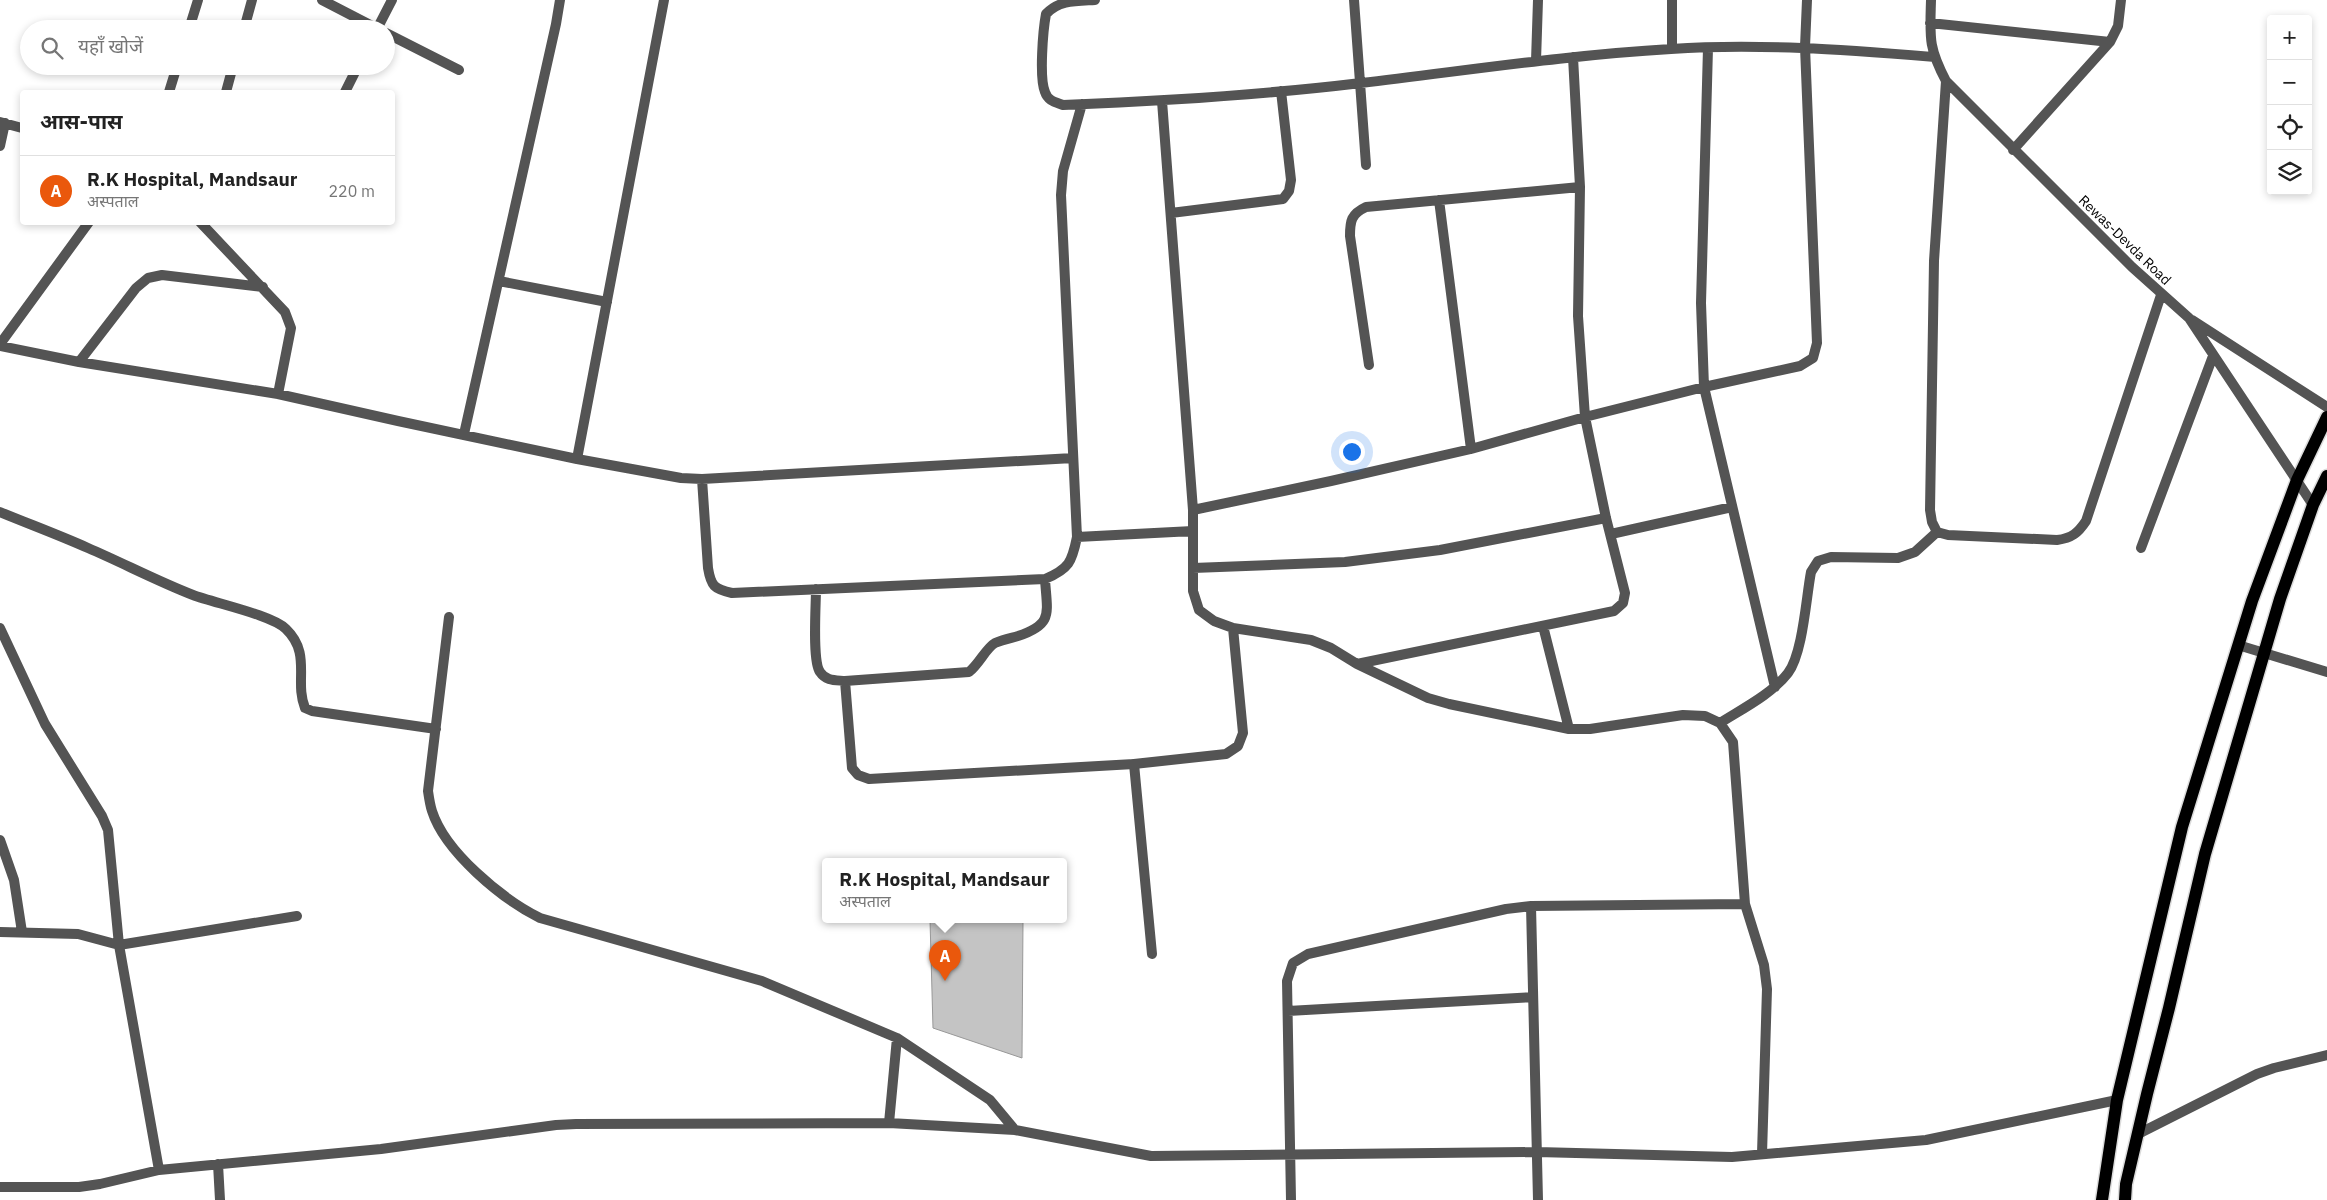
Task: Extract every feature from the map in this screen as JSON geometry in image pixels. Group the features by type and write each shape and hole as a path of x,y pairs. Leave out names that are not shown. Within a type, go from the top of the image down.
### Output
{"main road":[{"path":"2102,1200 2117,1100 2182,827 2252,601 2296,480 2327,418"},
{"path":"2125,1200 2138,1134 2205,854 2280,599 2313,505 2327,476"}],"street":[{"path":"192,20 198,0"},
{"path":"246,20 252,0"},
{"path":"322,0 361,20"},
{"path":"382,20 392,0"},
{"path":"464,434 560,0"},
{"path":"577,459 664,0"},
{"path":"1095,0 1064,2 1053,6 1046,14 1042,81 1045,93 1052,101 1063,105 1207,99 1360,83 1573,57 1672,49 1805,47 1934,58"},
{"path":"1354,0 1366,165"},
{"path":"1536,61 1538,0"},
{"path":"1672,0 1672,49"},
{"path":"1193,510 1331,482 1471,449 1585,417 1704,387 1800,366 1813,358 1817,343 1805,47 1807,0"},
{"name":"Rewas-Devda Road","path":"1931,0 1930,40 1934,58 1946,81 2013,150 2161,295 2189,318 2313,505"},
{"path":"2013,150 2110,42 2118,26 2121,0"},
{"path":"1930,23 2110,42"},
{"path":"395,38 459,70"},
{"path":"1708,48 1701,303 1704,387 1775,686"},
{"path":"1357,664 1614,611 1623,603 1626,593 1606,518 1585,417 1577,293 1580,187 1573,57"},
{"path":"170,90 174,75"},
{"path":"227,90 231,75"},
{"path":"346,90 354,75"},
{"path":"1946,81 1934,271 1930,510 1932,522 1937,532 1948,535 2058,540 2070,538 2079,531 2086,521 2161,295"},
{"path":"1171,213 1284,199 1289,191 1291,180 1281,91"},
{"path":"1162,101 1193,510 1193,590 1199,610 1214,622 1233,628 1311,640 1331,648 1357,664 1428,698 1448,704 1569,729 1590,729 1683,715 1705,716 1720,724 1733,742 1745,904 1764,965 1767,989 1762,1154"},
{"path":"702,479 710,582 719,590 732,593 1045,579 1062,572 1072,558 1077,538 1061,195 1063,171 1082,104"},
{"path":"0,146 3,123 20,127"},
{"path":"1370,365 1350,236 1350,221 1355,212 1366,207 1580,187"},
{"path":"1439,200 1471,449"},
{"path":"87,225 0,345 79,362 278,394 577,459 682,478 702,479 1073,458"},
{"path":"203,225 285,312 291,328 278,394"},
{"path":"79,362 136,288 148,278 162,275 263,287"},
{"path":"499,281 607,302"},
{"path":"2189,318 2327,406"},
{"path":"2141,548 2213,356"},
{"path":"1611,534 1732,507"},
{"path":"0,512 86,547 193,596 273,621 286,629 299,649 302,661 301,698 305,708 312,711 436,729"},
{"path":"1193,568 1345,562 1440,550 1606,518"},
{"path":"1077,538 1193,531"},
{"path":"1720,724 1775,686 1789,672 1798,653 1811,572 1818,561 1831,556 1898,558 1915,552 1937,532"},
{"path":"816,589 815,659 819,672 829,680 845,681 969,672 979,664 987,651 995,644 1034,630 1043,624 1047,611 1045,579"},
{"path":"449,617 428,791 432,811 453,848 470,867 522,908 540,918 762,981 897,1038 990,1100 1015,1130"},
{"path":"1543,626 1569,729"},
{"path":"0,628 45,724 102,816 108,830 119,945 159,1170"},
{"path":"845,681 852,768 858,775 869,778 1134,764 1226,754 1238,746 1243,733 1243,717 1233,628"},
{"path":"2238,645 2327,672"},
{"path":"1134,764 1152,954"},
{"path":"0,841 14,880 22,932"},
{"path":"1292,1200 1287,981 1293,963 1308,954 1506,909 1531,906 1745,904"},
{"path":"1531,906 1538,1200"},
{"path":"0,932 78,934 119,945 297,916"},
{"path":"1288,1011 1533,997"},
{"path":"889,1123 897,1038"},
{"path":"2138,1134 2257,1074 2327,1055"},
{"path":"0,1187 79,1187 159,1170 381,1149 556,1125 889,1123 1015,1130 1151,1156 1537,1152 1732,1157 1926,1140 2117,1100"},
{"path":"218,1164 220,1200"}],"building":[{"path":"930,923 1023,923 1022,1058 933,1028"}],"place":[{"name":"R.K Hospital, Mandsaur","path":"945,981"}]}
